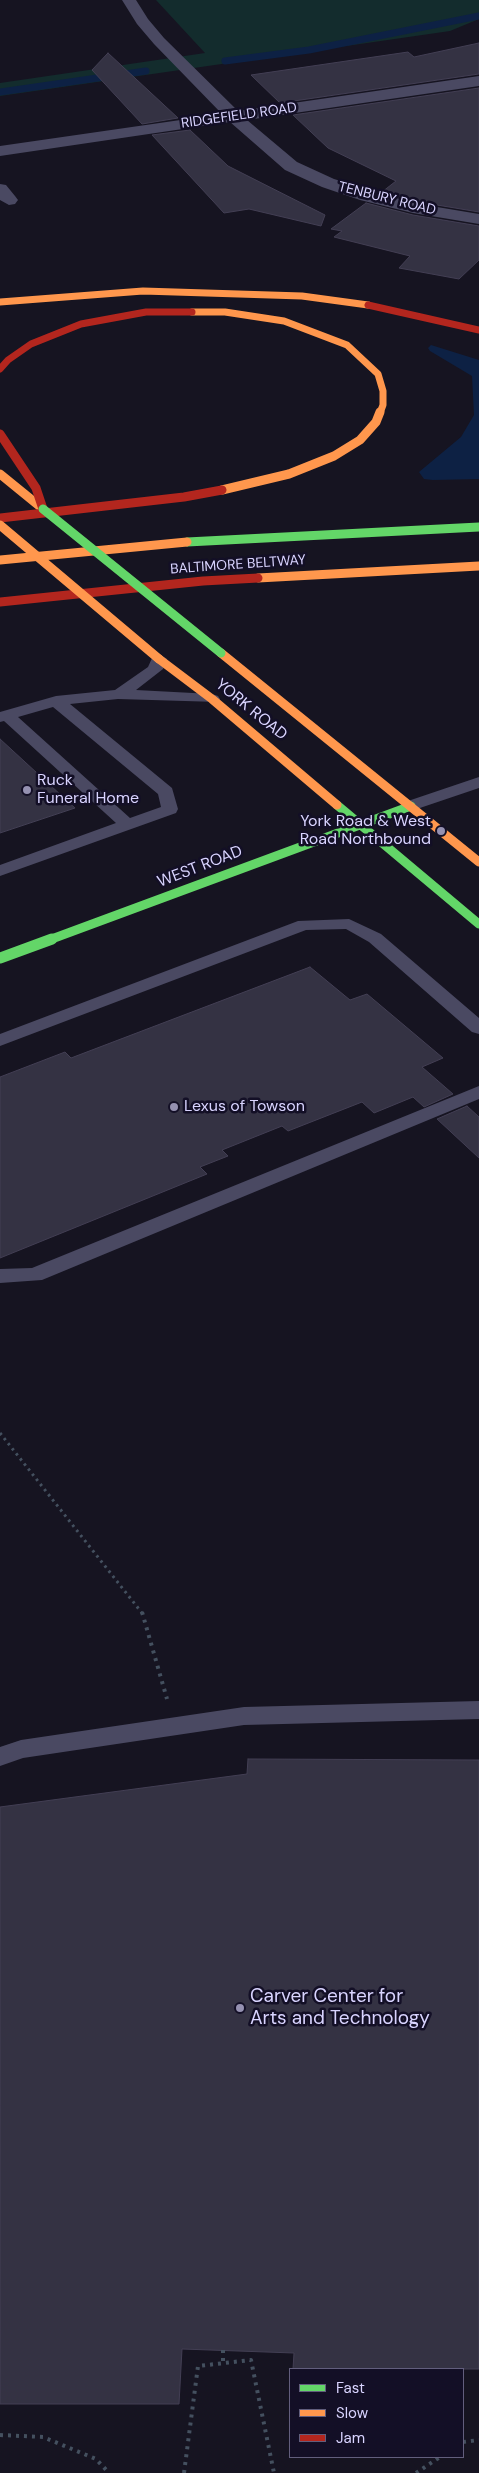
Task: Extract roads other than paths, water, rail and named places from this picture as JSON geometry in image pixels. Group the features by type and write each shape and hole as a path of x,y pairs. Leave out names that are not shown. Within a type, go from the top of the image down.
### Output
{"main road":[{"path":"0,302 143,292 229,292 349,302 408,312 479,330"},
{"path":"32,312 144,296 229,292"},
{"path":"0,369 8,360 31,344 81,324 146,312 225,312 284,321 320,333 347,345 378,374 383,391 383,405 376,422 360,440 334,456 289,474 238,487 184,497 0,518"},
{"path":"0,434 36,488 43,509"},
{"name":"YORK ROAD","path":"0,474 479,862"},
{"name":"YORK ROAD","path":"0,525 159,659 212,698 479,924"},
{"name":"BALTIMORE BELTWAY","path":"0,560 188,542 479,527"},
{"name":"BALTIMORE BELTWAY","path":"0,602 203,581 479,567"},
{"path":"0,612 203,581"},
{"name":"WEST ROAD","path":"3,954 411,806"}],"street":[{"name":"TENBURY ROAD","path":"129,0 142,21 159,41 232,116 269,149 292,166 328,183 366,196 413,208 479,219"},
{"name":"RIDGEFIELD ROAD","path":"0,151 479,81"}],"lane":[{"path":"118,694 138,683 155,669 159,659"},
{"path":"3,716 56,701 118,694 212,698"},
{"path":"0,871 170,809 166,792 56,701"},
{"path":"3,716 128,824"},
{"path":"411,806 479,782"},
{"path":"0,1040 304,925 349,924 375,938 479,1028"},
{"path":"0,1276 35,1275 479,1092"},
{"path":"0,1757 20,1749 244,1716 479,1710"}],"water":[{"path":"431,345 479,360 479,479 424,479 419,472 461,437 474,415 472,376 430,351 428,348"}],"waterway":[{"path":"225,61 309,50 479,16"},
{"path":"0,92 146,71"}],"place":[{"name":"Ruck Funeral Home","path":"27,790"},
{"name":"York Road & West Road Northbound","path":"441,831"},
{"name":"Lexus of Towson","path":"174,1107"},
{"name":"Carver Center for Arts and Technology","path":"240,2008"}]}
